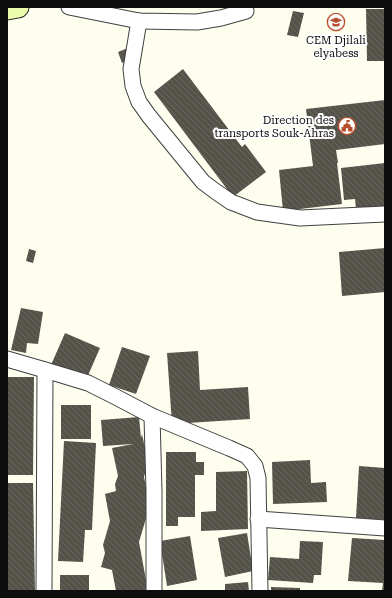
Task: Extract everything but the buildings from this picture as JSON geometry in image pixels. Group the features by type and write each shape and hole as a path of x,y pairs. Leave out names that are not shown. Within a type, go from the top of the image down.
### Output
{"street":[{"path":"7,10 18,7"},
{"path":"69,7 139,22 197,22 221,18 246,11"},
{"path":"139,22 131,70 133,86 139,102 203,182 215,192 231,202 257,212 300,218 385,214"},
{"path":"7,359 88,384 152,416 247,456 255,466 258,478 260,591"},
{"path":"44,370 44,591"},
{"path":"152,416 154,591"},
{"path":"258,520 385,528"}],"place":[{"name":"CEM Djilali elyabess","path":"336,22"},
{"name":"Direction des transports Souk-Ahras","path":"347,126"}]}
